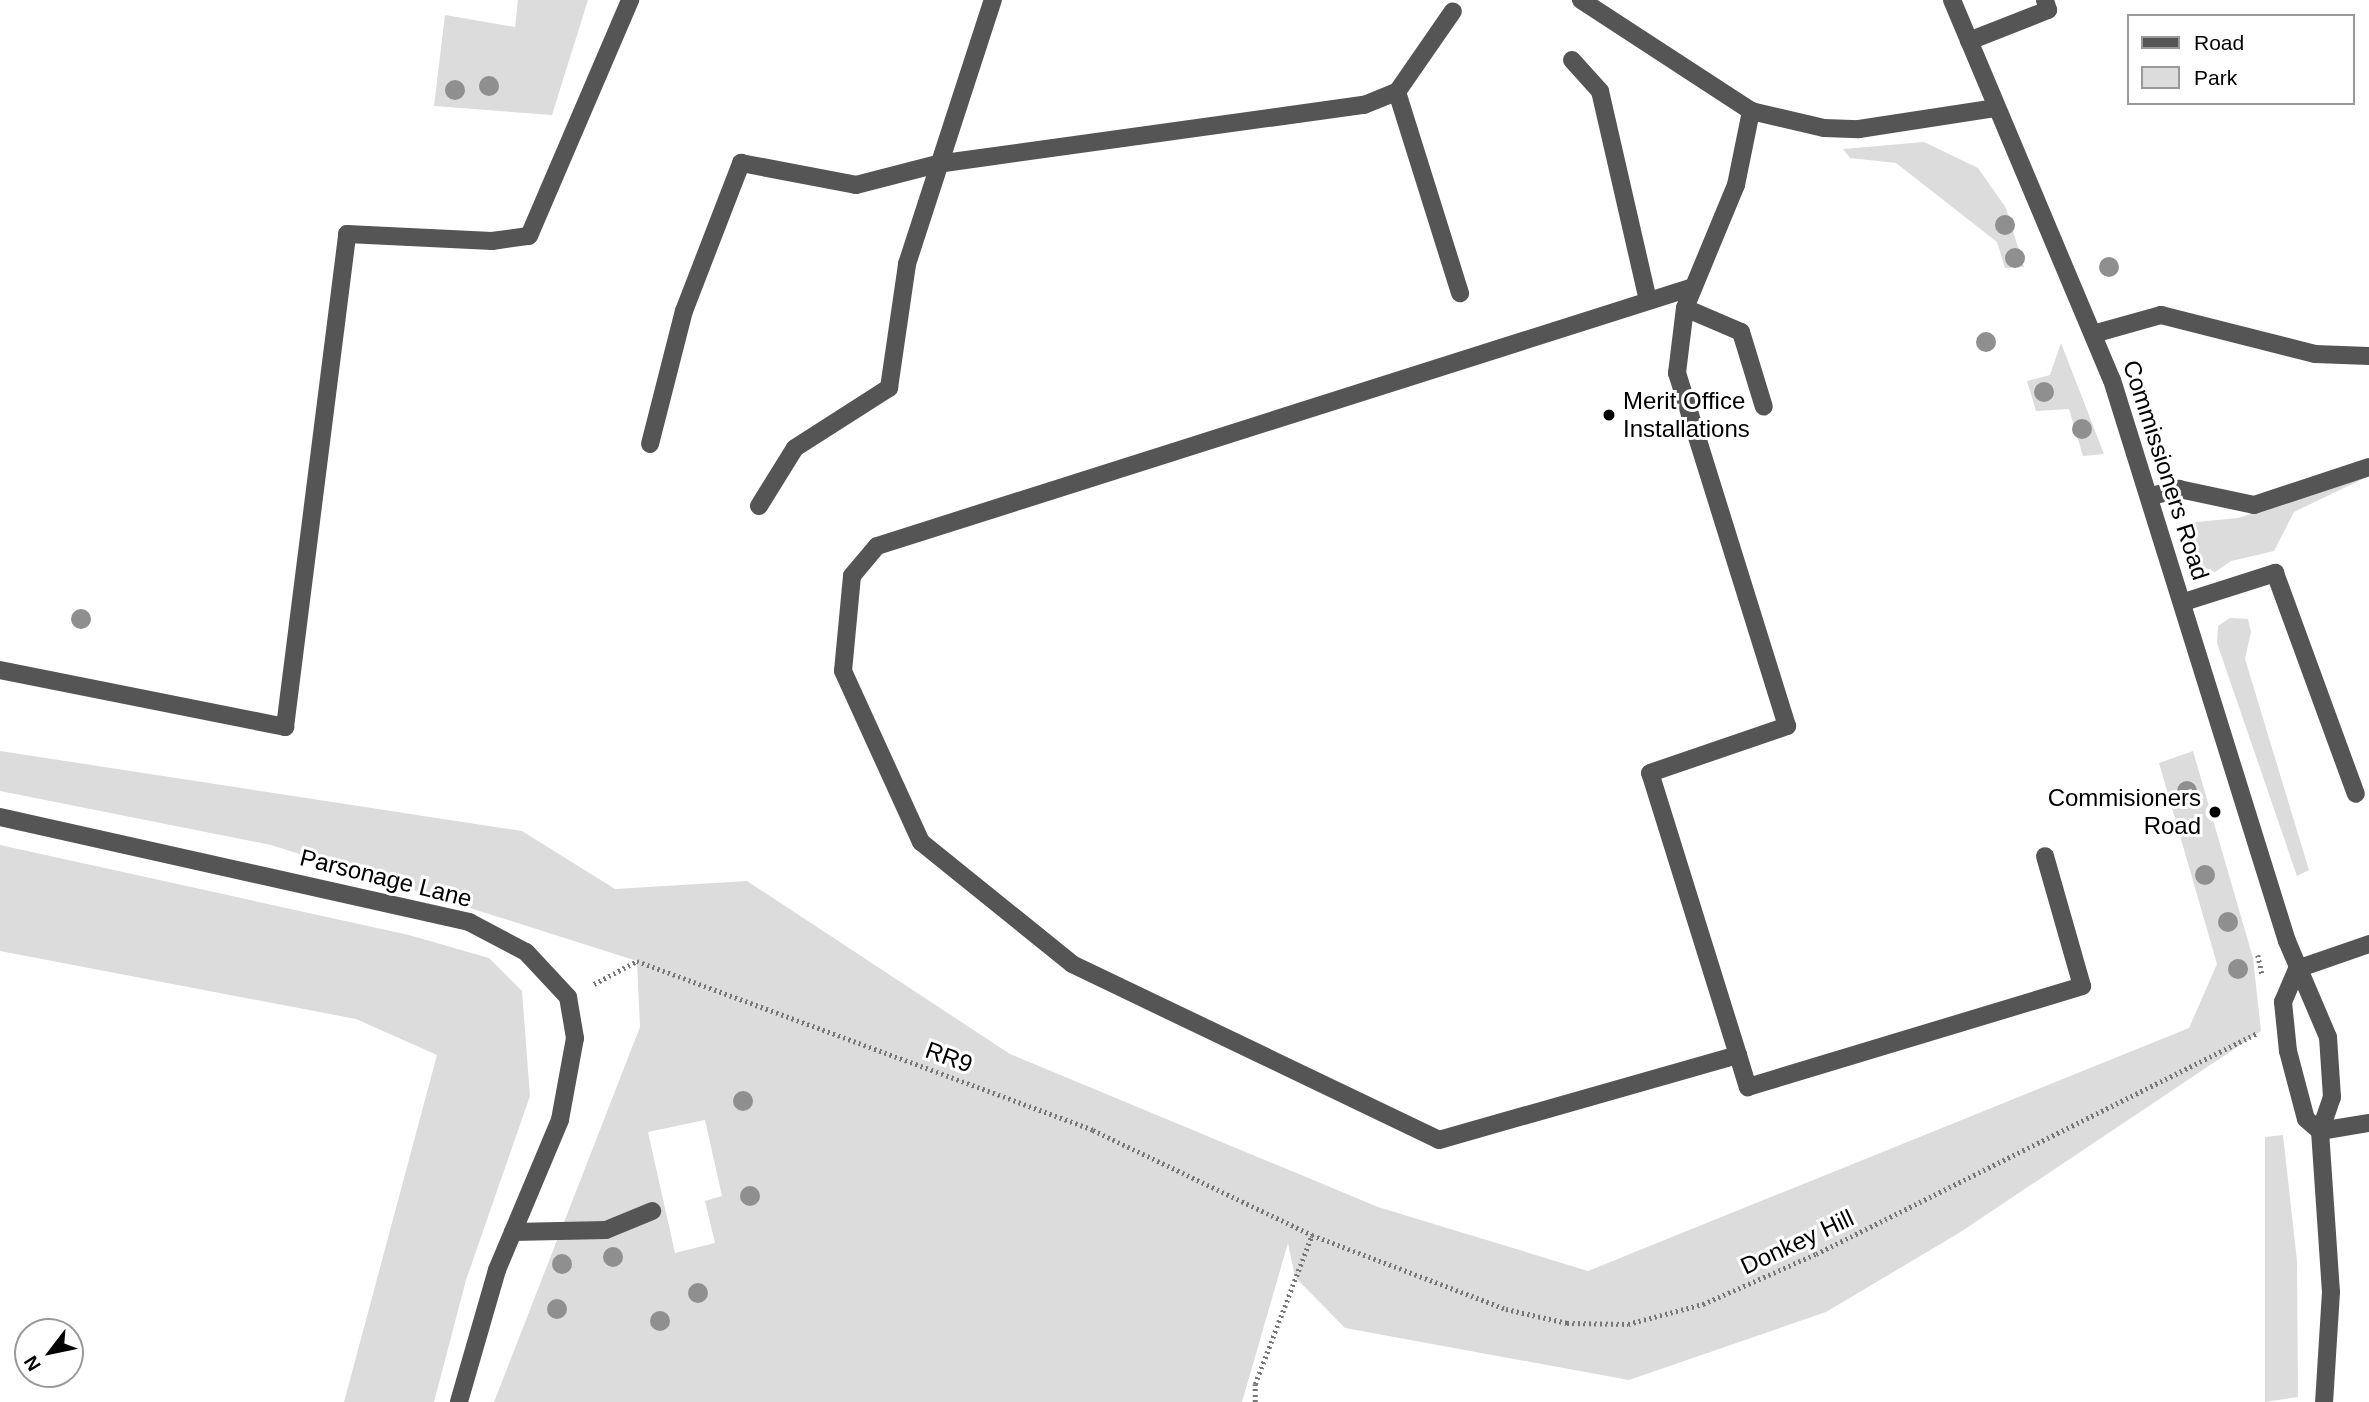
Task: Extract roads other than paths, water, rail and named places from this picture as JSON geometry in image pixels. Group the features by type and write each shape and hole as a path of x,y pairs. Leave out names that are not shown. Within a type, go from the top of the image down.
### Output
{"street":[{"path":"0,670 285,727 347,234 492,241 529,236 630,0"},
{"path":"759,506 795,448 890,388 907,264 937,164 993,0"},
{"path":"1581,0 1751,111 1824,128 1859,128 1996,108"},
{"name":"Commissioners Road","path":"1952,0 2094,334 2152,496 2297,969 2330,1045 2331,1117 2320,1131 2331,1292 2324,1402"},
{"path":"1969,41 2048,10 2045,0"},
{"path":"650,444 684,311 741,163 856,185 937,164 1364,105 1398,92 1453,11"},
{"path":"1572,60 1600,91 1648,302"},
{"path":"1398,92 1460,293"},
{"path":"1751,111 1736,185 1685,308 1677,373 1787,726 1650,773 1748,1087 2082,986 2045,856"},
{"path":"1693,287 877,546 852,576 843,671 921,842 1072,964 1439,1140 1738,1055"},
{"path":"1685,308 1741,332 1764,407"},
{"path":"2094,334 2161,314 2315,354 2369,356"},
{"path":"2152,496 2179,489 2254,505 2369,467"},
{"path":"2183,601 2275,573 2356,794"},
{"name":"Parsonage Lane","path":"0,817 469,922 526,952 568,998 575,1038 560,1120 513,1232"},
{"path":"2297,969 2369,944"},
{"name":"Commissioners Road","path":"2297,969 2283,1002 2288,1051 2306,1119 2320,1131"},
{"path":"2320,1131 2369,1123"},
{"path":"459,1402 513,1232 606,1230 652,1212"}],"place":[{"name":"Merit Office Installations","path":"1609,415"},
{"name":"Commisioners Road","path":"2215,812"}]}
